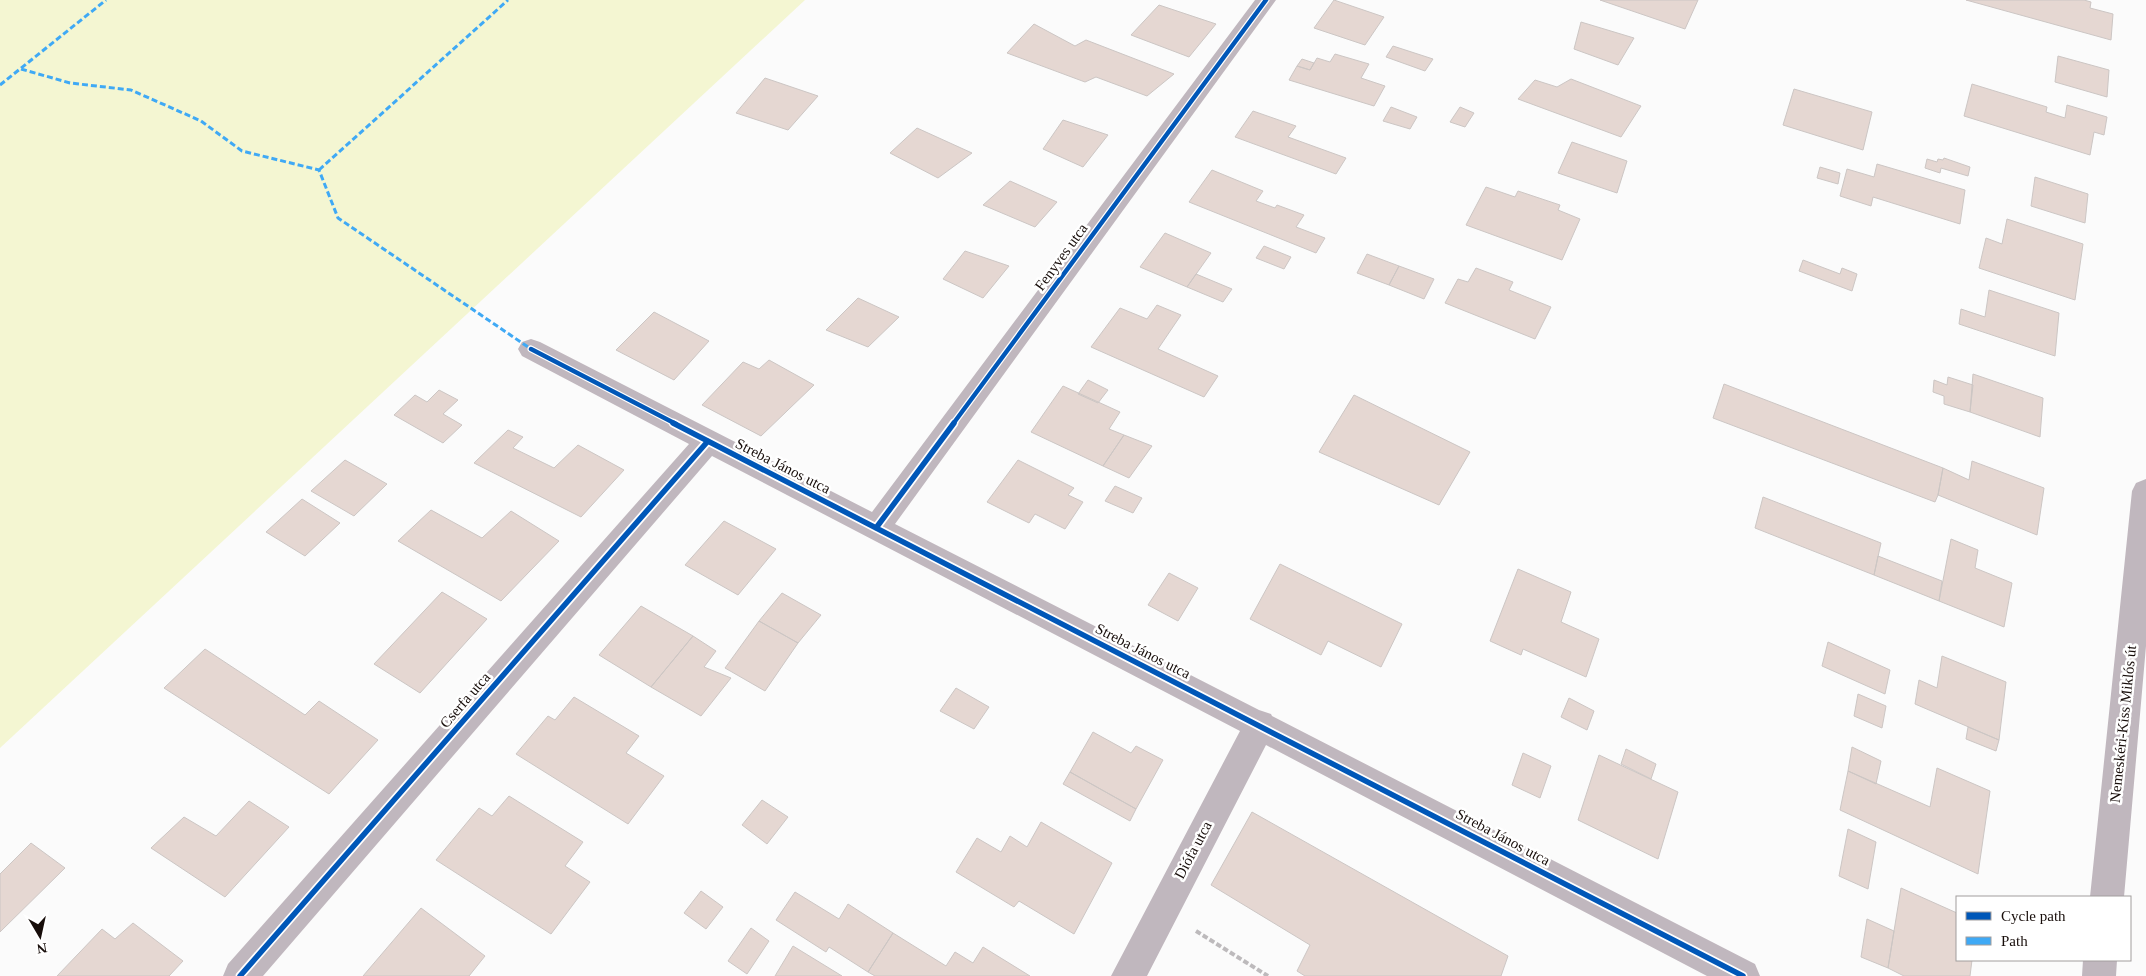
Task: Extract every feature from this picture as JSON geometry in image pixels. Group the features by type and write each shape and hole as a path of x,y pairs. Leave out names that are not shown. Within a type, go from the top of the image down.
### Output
{"street":[{"name":"Fenyves utca","path":"876,528 1266,0"},
{"name":"Streba János utca","path":"531,349 1260,724 1743,976"},
{"name":"Cserfa utca","path":"240,976 708,441"},
{"name":"Nemeskéri-Kiss Miklós út","path":"2106,896 2143,560 2146,491"},
{"name":"Diófa utca","path":"1128,976 1260,724"},
{"path":"2099,976 2100,961"}],"path":[{"path":"1162,910 1268,976"}],"green space":[{"path":"0,0 805,0 0,748"}],"building":[{"path":"1334,0 1384,17 1365,45 1314,28"},
{"path":"1600,0 1698,0 1685,29"},
{"path":"1966,0 2084,0 2091,2 2090,8 2113,14 2111,40"},
{"path":"1159,5 1216,24 1189,57 1131,35"},
{"path":"1581,22 1634,38 1618,65 1574,49"},
{"path":"1034,24 1075,46 1086,40 1174,74 1147,96 1096,77 1085,82 1007,53"},
{"path":"1393,46 1433,59 1425,71 1386,57"},
{"path":"1335,54 1369,64 1361,78 1385,86 1374,106 1289,80 1297,66 1310,70 1317,58 1330,62"},
{"path":"2058,56 2109,70 2107,97 2055,82"},
{"path":"1302,59 1314,63 1310,70 1297,66"},
{"path":"765,78 818,96 788,130 736,113"},
{"path":"1571,79 1641,106 1621,137 1518,99 1535,80 1557,87"},
{"path":"1972,84 2047,107 2046,112 2065,118 2067,105 2107,117 2104,135 2094,132 2090,155 1964,116"},
{"path":"1794,89 1872,112 1863,150 1783,125"},
{"path":"1391,107 1417,117 1410,129 1383,121"},
{"path":"1460,107 1474,113 1465,127 1450,122"},
{"path":"1253,111 1296,126 1288,137 1346,158 1336,174 1235,137"},
{"path":"1063,120 1108,135 1083,167 1043,149"},
{"path":"917,128 972,153 938,178 890,153"},
{"path":"1572,142 1627,161 1617,193 1558,173"},
{"path":"1944,158 1970,167 1968,176 1941,168 1940,173 1925,168 1927,159 1937,162 1938,159 1943,160"},
{"path":"1877,164 1965,190 1960,224 1873,197 1871,206 1840,196 1847,169 1874,177"},
{"path":"1820,167 1840,173 1838,184 1817,178"},
{"path":"1212,170 1263,191 1256,201 1275,208 1277,205 1304,215 1296,227 1325,238 1316,253 1189,202"},
{"path":"2035,177 2088,194 2085,223 2031,206"},
{"path":"1010,181 1057,202 1035,227 983,205"},
{"path":"1486,187 1515,197 1518,191 1560,205 1558,210 1580,219 1562,260 1466,225"},
{"path":"2007,219 2083,244 2075,300 1979,268 1986,238 2002,244"},
{"path":"1165,233 1211,253 1187,287 1140,267"},
{"path":"1264,246 1291,257 1284,269 1256,258"},
{"path":"965,251 1009,266 983,298 943,279"},
{"path":"1367,254 1399,266 1389,285 1357,273"},
{"path":"1803,260 1840,274 1842,268 1857,274 1852,291 1799,271"},
{"path":"1399,266 1434,279 1424,299 1389,285"},
{"path":"1476,268 1513,282 1509,290 1551,307 1535,339 1445,303 1458,279 1468,282"},
{"path":"1196,274 1232,289 1223,302 1187,287"},
{"path":"1989,290 2059,313 2055,356 1959,324 1961,309 1985,317"},
{"path":"858,298 899,317 868,347 826,330"},
{"path":"1157,305 1181,315 1158,349 1218,376 1204,397 1091,347 1120,308 1147,319"},
{"path":"654,312 709,341 674,380 616,350"},
{"path":"769,360 814,385 761,436 702,405 743,362 759,369"},
{"path":"1973,374 2043,398 2040,437 1970,412"},
{"path":"1948,377 1973,385 1970,412 1944,404 1944,396 1933,392 1934,380 1947,385"},
{"path":"1088,380 1108,390 1098,403 1078,394"},
{"path":"1724,384 1943,468 1935,502 1713,418"},
{"path":"1063,386 1120,412 1109,429 1124,435 1103,466 1031,432"},
{"path":"439,390 458,400 443,414 462,425 443,443 394,415 415,395 427,402"},
{"path":"1354,395 1470,452 1439,505 1319,452"},
{"path":"508,430 523,437 513,448 554,468 578,445 624,470 581,517 474,463"},
{"path":"1124,435 1152,446 1129,478 1103,466"},
{"path":"345,460 387,484 354,516 311,491"},
{"path":"1018,460 1074,488 1068,495 1083,502 1065,529 1035,514 1029,523 987,502"},
{"path":"1972,461 2044,488 2037,535 1938,495 1943,468 1969,480"},
{"path":"1115,486 1142,498 1133,513 1105,501"},
{"path":"1763,497 1881,543 1874,575 1755,528"},
{"path":"302,499 340,523 305,556 266,532"},
{"path":"431,510 482,538 511,511 559,541 501,601 398,541"},
{"path":"724,521 776,549 738,595 685,565"},
{"path":"1951,539 1978,550 1975,568 2012,583 2004,627 1939,601"},
{"path":"1878,556 1942,581 1939,601 1874,575"},
{"path":"1280,564 1402,624 1381,667 1328,641 1321,655 1250,619"},
{"path":"1518,569 1571,592 1561,622 1599,639 1586,677 1523,649 1521,655 1490,641"},
{"path":"1169,573 1198,588 1178,621 1148,605"},
{"path":"442,592 487,619 420,693 374,664"},
{"path":"782,593 821,615 798,643 759,621"},
{"path":"641,606 693,636 651,687 599,655"},
{"path":"759,621 798,643 765,691 725,668"},
{"path":"693,636 716,651 704,667 731,678 701,716 651,687"},
{"path":"1828,642 1890,670 1885,694 1822,666"},
{"path":"205,649 305,715 319,701 378,740 329,794 164,688"},
{"path":"1942,656 2006,682 1999,740 1915,704 1919,680 1937,688"},
{"path":"956,688 989,707 974,729 940,711"},
{"path":"1858,694 1886,706 1882,728 1854,716"},
{"path":"574,697 639,736 626,753 664,776 628,824 516,754 548,716 555,720"},
{"path":"1569,698 1594,711 1587,730 1561,717"},
{"path":"1968,727 1999,740 1996,751 1966,739"},
{"path":"1093,732 1131,753 1136,746 1163,760 1136,809 1070,772"},
{"path":"1852,747 1881,761 1876,784 1848,771"},
{"path":"1626,749 1656,764 1651,779 1621,764"},
{"path":"1523,753 1551,766 1540,798 1512,785"},
{"path":"1599,755 1678,792 1658,859 1578,820"},
{"path":"1937,768 1990,791 1978,874 1840,810 1848,771 1930,807"},
{"path":"1070,772 1136,809 1130,821 1063,784"},
{"path":"509,796 583,842 565,866 590,882 551,934 436,860 479,808 492,816"},
{"path":"762,800 788,817 767,844 742,825"},
{"path":"249,801 289,827 225,897 151,848 184,817 216,836"},
{"path":"1252,812 1508,956 1501,976 1305,976 1297,971 1310,945 1211,885"},
{"path":"1041,822 1112,863 1074,934 1019,901 1014,907 956,872 977,838 1001,852 1010,836 1027,847"},
{"path":"1848,829 1876,842 1868,889 1839,876"},
{"path":"31,843 65,868 0,932 0,874"},
{"path":"1901,888 1956,913 1956,961 1972,961 1970,976 1904,976 1888,968"},
{"path":"701,891 723,907 706,929 684,913"},
{"path":"795,892 839,919 848,904 893,933 868,972 829,947 826,952 776,920"},
{"path":"421,908 485,956 469,976 363,976"},
{"path":"1867,919 1894,931 1888,968 1861,957"},
{"path":"133,923 183,961 169,976 57,976 102,929 115,939"},
{"path":"751,928 769,941 747,974 728,961"},
{"path":"893,933 946,966 955,952 973,963 983,947 1030,976 875,976 868,972"},
{"path":"793,946 842,976 775,976"}],"marked path":[{"path":"0,85 106,0"},
{"path":"319,170 508,0"},
{"path":"21,69 70,83 131,90 201,121 242,151 319,170 338,218 531,349"}],"cycle path":[{"path":"876,528 1266,0"},
{"path":"531,349 1743,976"},
{"path":"240,976 708,441"}]}
